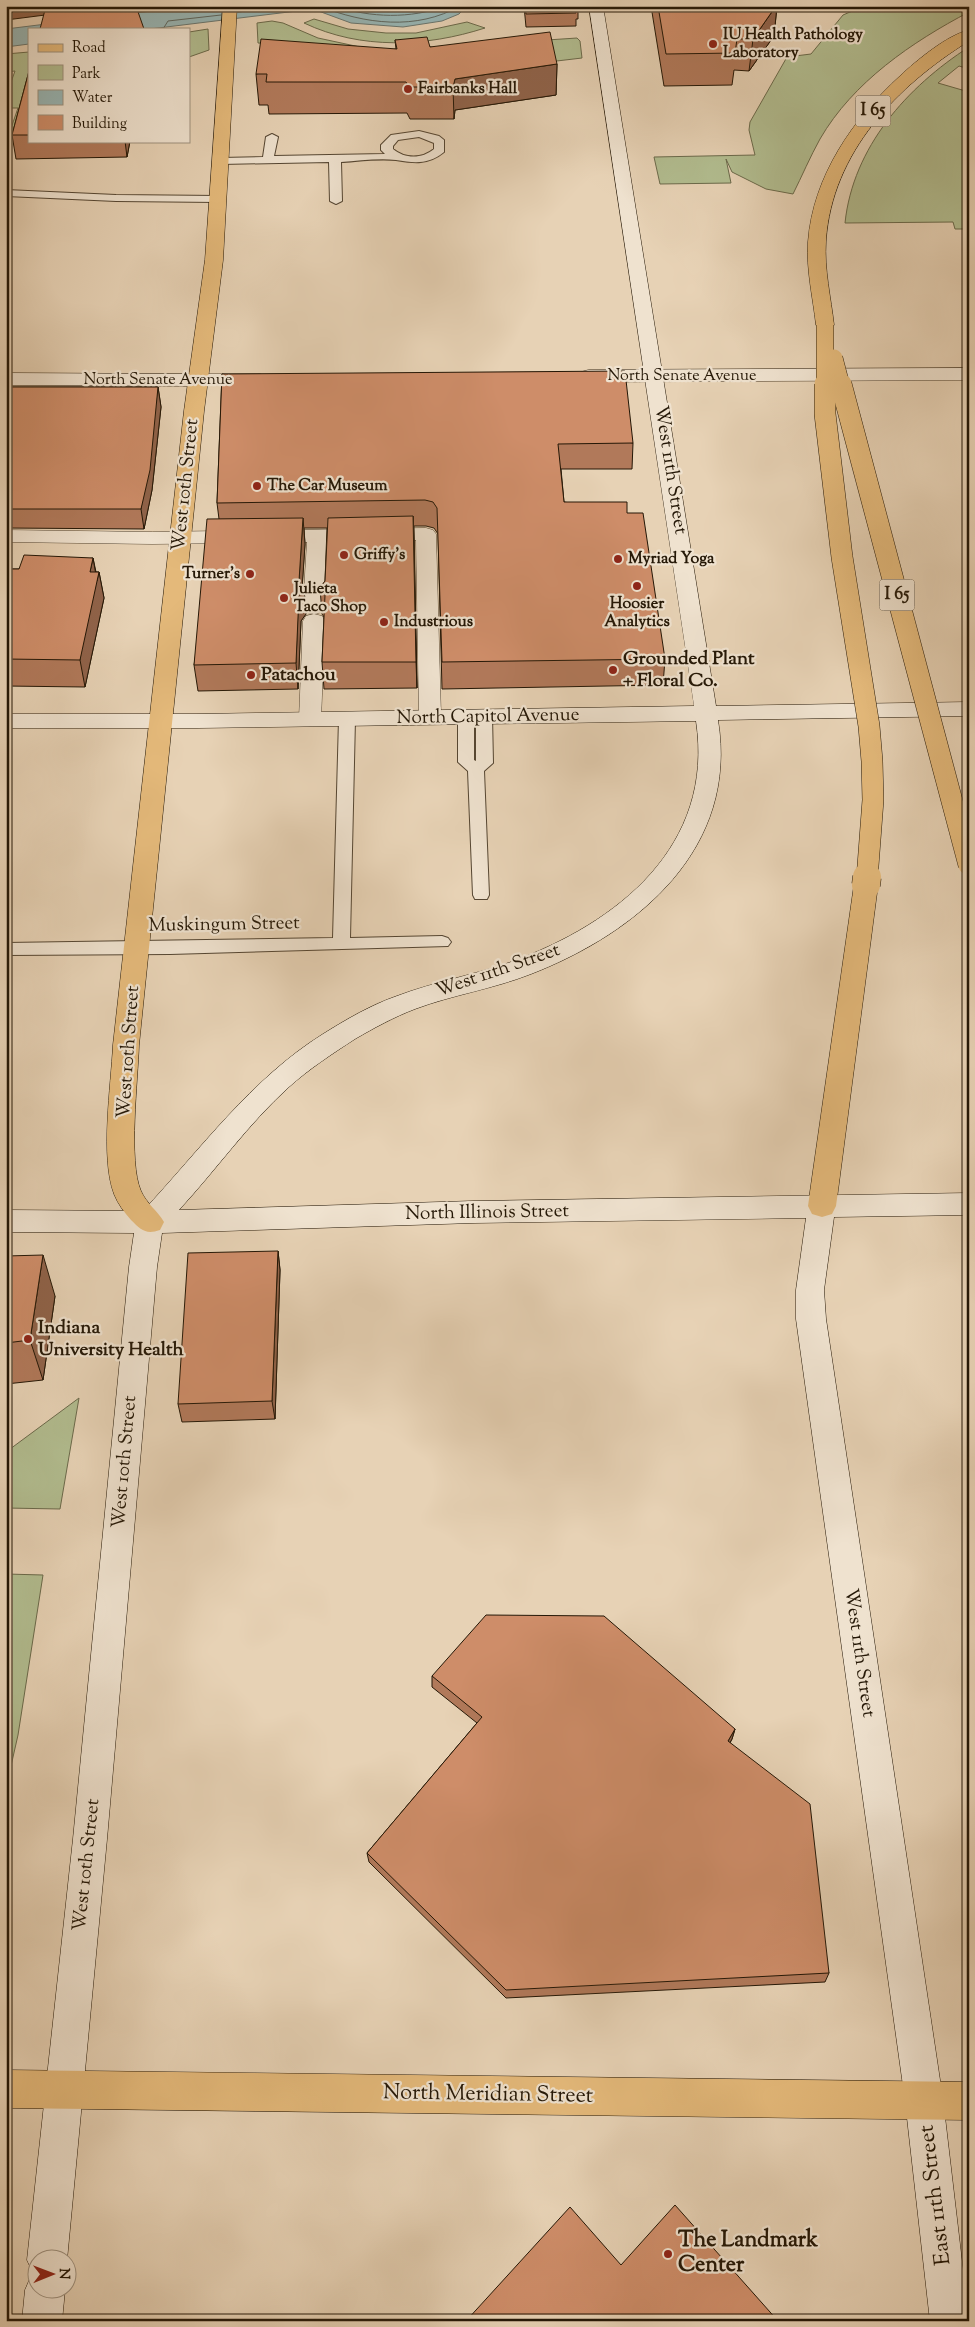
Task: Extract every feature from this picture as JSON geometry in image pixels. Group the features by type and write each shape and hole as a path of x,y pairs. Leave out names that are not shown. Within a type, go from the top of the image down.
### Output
{"main road":[{"name":"West 10th Street","path":"48,2250 94,1803 143,1267 150,1222 128,1196 123,1165 126,1045 181,538 199,380 203,363 221,161 230,6"},
{"name":"West 11th Street","path":"150,1222 190,1180 260,1097 311,1054 369,1020 404,1003 497,976 546,958 601,929 646,894 675,862 687,845 705,801 712,766 711,745 596,6"},
{"name":"I 65","path":"969,34 917,70 874,109 852,140 828,188 820,220 817,259 825,325 969,865"},
{"path":"822,1206 866,885 873,800 872,752 867,708 842,556 825,414 825,325"},
{"name":"North Senate Avenue","path":"573,376 969,374"},
{"name":"North Senate Avenue","path":"6,379 278,380"},
{"path":"6,536 181,538 426,534 430,717"},
{"path":"310,719 318,536"},
{"name":"North Capitol Avenue","path":"6,721 347,719 969,709"},
{"name":"North Illinois Street","path":"6,1221 150,1222 482,1212 969,1204"},
{"name":"West 11th Street","path":"822,1206 814,1250 810,1290 811,1319 924,2100"},
{"name":"North Meridian Street","path":"6,2090 969,2101"},
{"name":"East 11th Street","path":"924,2100 950,2321"},
{"path":"42,2321 43,2300"}],"lane":[{"path":"268,160 272,137"},
{"path":"221,161 397,157"},
{"path":"341,159 341,201"},
{"path":"6,193 132,199 218,199"},
{"path":"475,717 466,762 476,769 481,896"},
{"path":"341,944 347,719"},
{"name":"Muskingum Street","path":"6,949 442,942"}],"green space":[{"path":"857,6 969,6 969,12 926,36 906,50 886,65 849,99 820,139 793,194 766,189 732,172 726,159 731,183 660,184 654,157 755,155 749,130 750,122 787,57 811,54 843,15 857,9"},
{"path":"314,19 348,29 386,33 416,33 467,22 485,28 440,39 394,43 348,38 304,23"},
{"path":"272,21 283,23 318,38 360,47 258,43 257,23"},
{"path":"208,29 209,50 190,57 190,32"},
{"path":"577,38 580,41 582,58 464,72 517,42"},
{"path":"969,47 969,69 959,66 938,83 969,92 969,229 955,229 953,222 845,223 850,195 859,169 871,144 887,121 925,81"},
{"path":"28,52 28,115 22,138 6,139 6,131 10,131 18,108 6,108 6,96 15,71 6,72 6,54"},
{"path":"79,1398 60,1509 6,1508 6,1452"},
{"path":"6,1574 43,1575 18,1735 6,1788"}],"water":[{"path":"192,6 467,6 459,14 442,21 403,27 351,23 313,9 158,28 28,28 28,44 6,47 6,29"}],"building":[{"path":"46,6 136,6 144,28 40,28"},
{"path":"525,6 575,6 576,13 526,14"},
{"path":"658,6 776,6 753,39 737,39 735,53 666,54"},
{"path":"550,32 557,64 455,79 453,87 409,87 406,82 266,82 267,74 256,74 261,39 397,49 395,40 427,37 430,47"},
{"path":"28,75 28,135 12,135"},
{"path":"625,371 633,443 558,444 564,502 627,502 627,513 643,513 665,659 442,662 437,508 433,502 425,500 217,503 222,374"},
{"path":"6,387 158,387 150,470 141,509 6,509"},
{"path":"413,516 416,662 322,662 325,595 320,588 325,581 328,518"},
{"path":"303,518 299,581 304,588 299,595 296,663 194,665 207,519"},
{"path":"24,555 93,558 90,572 99,572 80,660 6,659 6,569 19,569"},
{"path":"278,1251 272,1401 178,1404 188,1253"},
{"path":"43,1255 30,1340 6,1343 6,1256"},
{"path":"486,1615 604,1616 735,1729 728,1741 810,1804 829,1973 506,1990 367,1853 482,1717 432,1676"},
{"name":"The Landmark Center","path":"675,2205 778,2321 466,2321 570,2207 621,2265"}],"place":[{"name":"IU Health Pathology Laboratory","path":"713,44"},
{"name":"Fairbanks Hall","path":"408,89"},
{"name":"The Car Museum","path":"257,486"},
{"name":"Griffy's","path":"344,555"},
{"name":"Myriad Yoga","path":"618,559"},
{"name":"Turner's","path":"250,574"},
{"name":"Hoosier Analytics","path":"637,586"},
{"name":"Julieta Taco Shop","path":"284,598"},
{"name":"Industrious","path":"384,622"},
{"name":"Grounded Plant + Floral Co.","path":"613,670"},
{"name":"Patachou","path":"251,675"},
{"name":"Indiana University Health","path":"28,1339"},
{"name":"The Landmark Center","path":"668,2254"}]}
